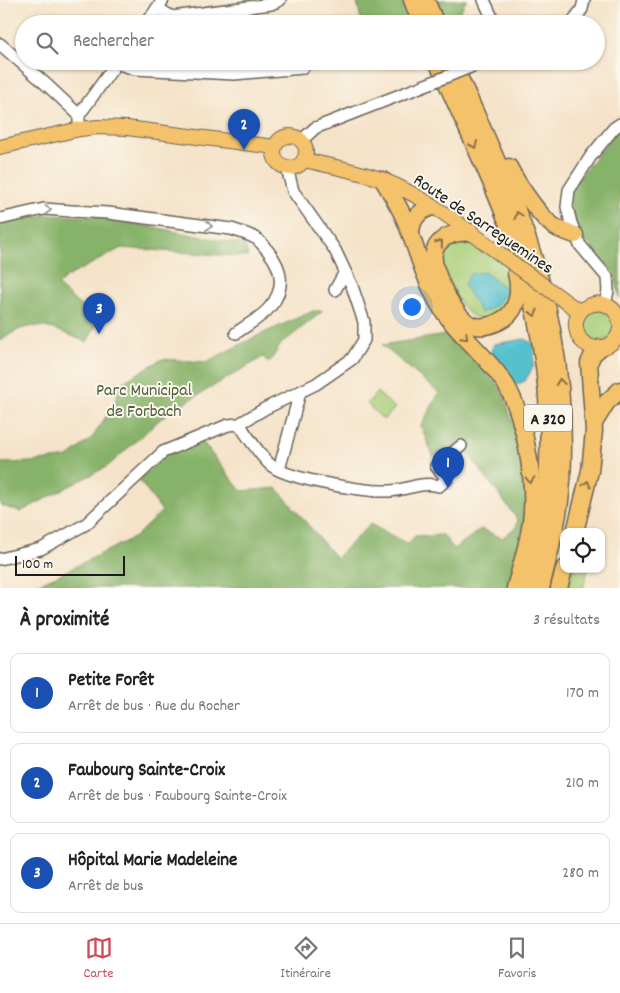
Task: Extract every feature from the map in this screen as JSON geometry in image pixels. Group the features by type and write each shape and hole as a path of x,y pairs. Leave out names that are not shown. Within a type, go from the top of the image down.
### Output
{"highway":[{"path":"412,0 418,15"},
{"path":"426,0 432,15"},
{"name":"A 320","path":"442,70 516,249 540,336 546,382 549,431 543,521 528,588"},
{"name":"A 320","path":"456,70 501,171 537,270 552,329 560,380 563,430 562,482 556,523 541,588"},
{"path":"471,104 484,120 517,183 556,228 576,234"},
{"path":"383,180 399,206 411,233 430,289 454,326 504,380 512,396 522,426 530,472 531,521 515,588"},
{"path":"411,233 412,222 416,216 432,207"},
{"path":"471,232 446,236 438,244 434,252 434,264 454,309 472,325 486,326 498,322 510,314 516,304 518,284 513,260 516,249"},
{"path":"576,528 590,471 594,423 590,364 593,354 609,348"},
{"path":"594,423 607,402 620,390"},
{"path":"559,588 563,573"}],"main road":[{"path":"0,147 80,122 274,147"},
{"path":"286,137 294,137 301,141 306,150 304,160 300,165 294,168 287,168 279,164 274,156 274,147 279,140 286,137"},
{"name":"Route de Sarreguemines","path":"304,160 383,180 400,188 471,232 580,312"},
{"path":"620,323 616,312 605,304 591,304 580,312 576,326 577,333 586,344 609,348 620,332 620,328"}],"street":[{"path":"187,15 271,4 280,0"},
{"path":"484,0 491,15"},
{"path":"578,15 582,9 584,0"},
{"path":"152,15 160,4 170,15"},
{"path":"0,44 15,59"},
{"path":"27,70 80,122 112,70"},
{"path":"155,70 234,74 280,70"},
{"path":"301,141 315,128 463,70"},
{"path":"605,304 608,291 606,277 580,245 567,207 569,190 590,156 614,128 620,124"},
{"path":"0,559 41,549 86,524 162,452 228,426 239,424 266,408 316,384 352,359 364,340 364,322 352,286 335,250 293,192 287,168"},
{"path":"0,219 44,209 108,213 231,229 247,234 259,240 279,266 281,286 276,299 269,309 236,332"},
{"path":"345,272 336,290 352,286"},
{"path":"279,470 300,392"},
{"path":"239,424 271,465 279,470 303,478 378,492 396,491 429,483 438,486 448,479 436,466 461,446"}],"green space":[{"path":"355,0 402,0 408,15 360,15"},
{"path":"435,0 467,0 460,11 461,15 441,15"},
{"path":"620,127 620,298 614,273 590,245 575,235 569,190"},
{"name":"Parc Municipal de Forbach","path":"45,215 101,217 245,245 248,257 121,248 65,278 58,286 84,309 88,319 96,325 87,342 53,329 33,326 22,328 0,342 0,224"},
{"path":"466,237 507,263 514,285 509,300 503,309 500,313 490,318 482,319 468,313 458,300 442,265 440,255 445,245"},
{"path":"602,308 615,320 613,336 598,344 584,336 583,320 586,314"},
{"name":"Parc Municipal de Forbach","path":"313,311 323,311 281,344 269,363 263,357 166,414 108,466 20,512 0,505 0,463 32,462 68,457 92,438 115,403 120,384 162,359 206,362 259,335"},
{"path":"445,335 466,350 495,381 505,398 521,449 527,510 509,588 28,588 135,537 162,511 139,480 165,455 201,440 241,491 277,488 336,558 370,524 408,544 415,536 443,535 454,549 481,529 502,538 516,527 518,520 461,444 433,456 421,426 439,393 382,345"},
{"path":"377,392 395,408 384,420 367,404"},
{"path":"572,573 587,573 583,588 568,588"}],"water":[{"path":"484,272 506,289 497,304 481,313 464,285 470,274"},
{"path":"525,339 535,345 533,367 525,381 515,385 490,353 494,344"}],"place":[{"name":"Faubourg Sainte-Croix","path":"244,150"},
{"name":"Hôpital Marie Madeleine","path":"99,334"},
{"name":"Petite Forêt","path":"448,488"}]}
